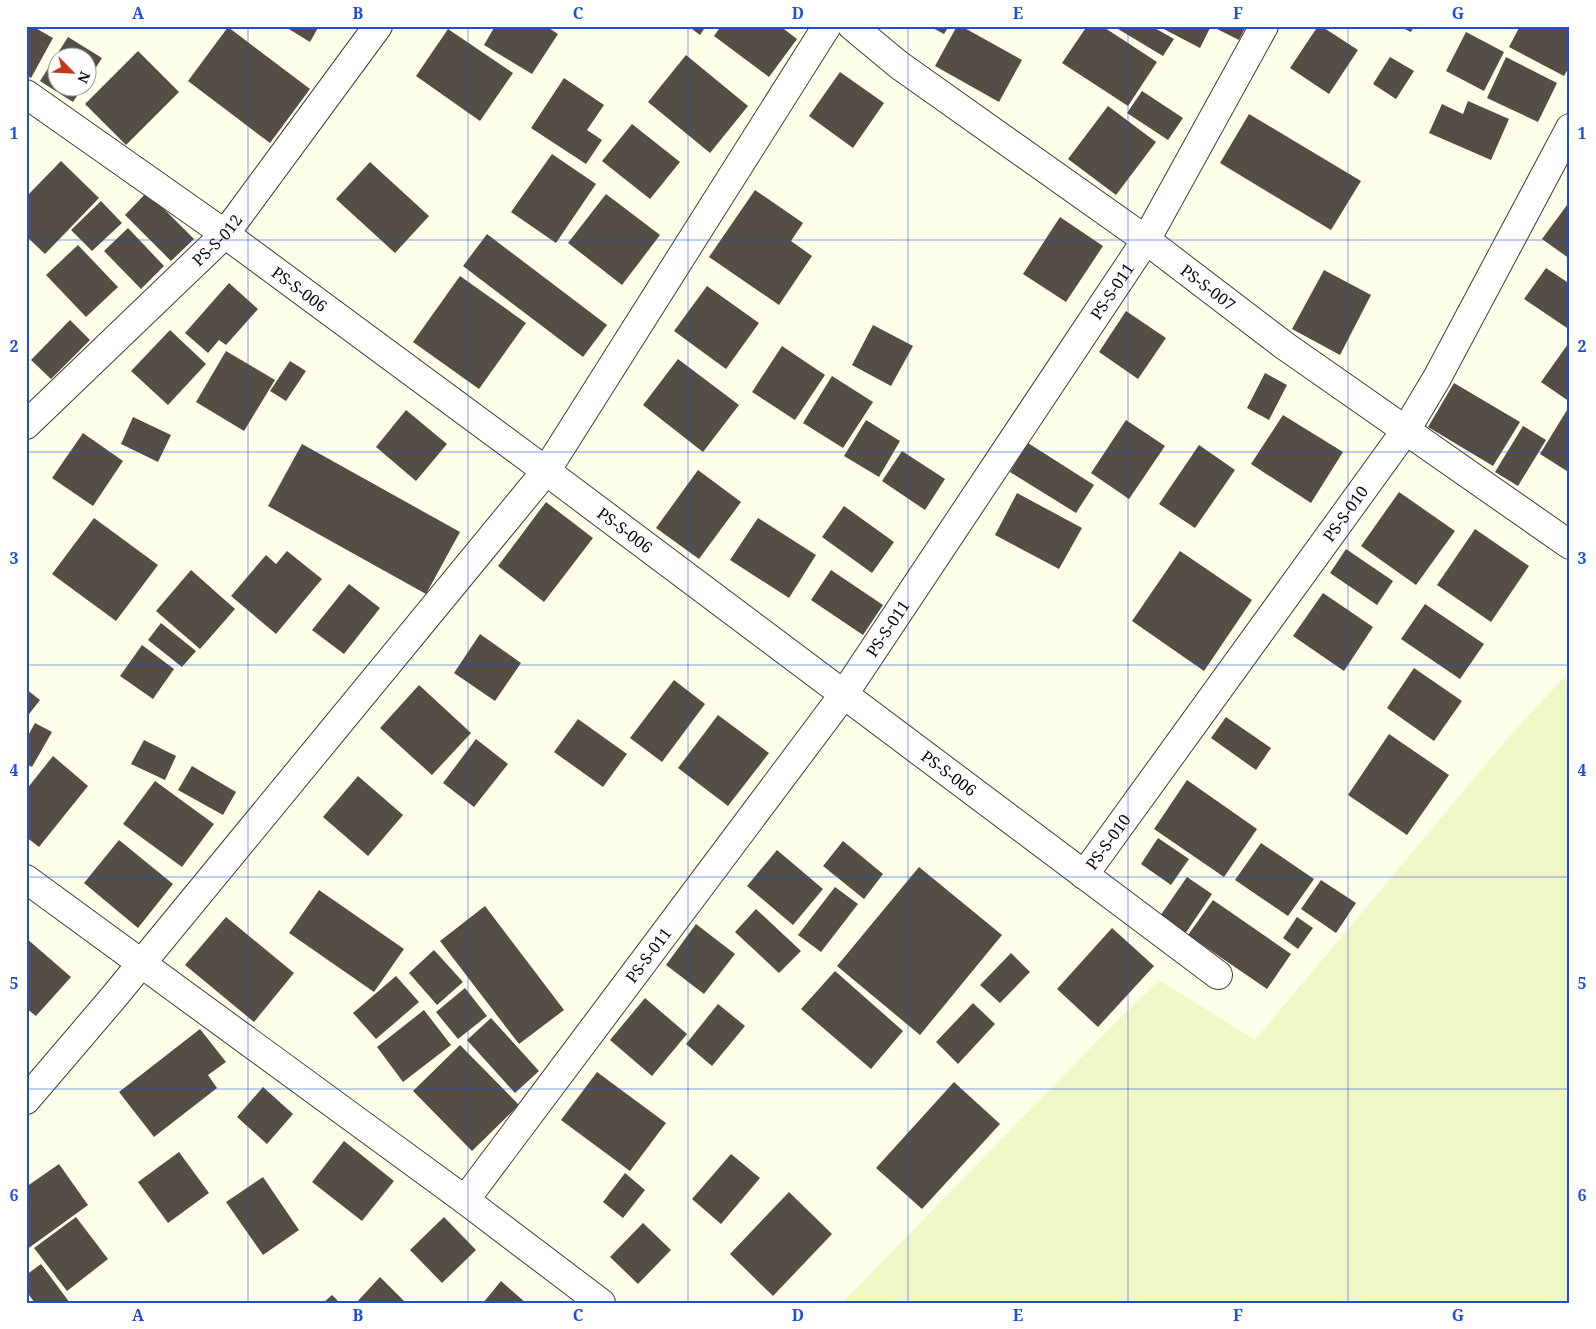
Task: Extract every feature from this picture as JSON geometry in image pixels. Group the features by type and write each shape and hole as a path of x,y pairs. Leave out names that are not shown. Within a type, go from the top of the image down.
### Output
{"street":[{"name":"PS-S-012","path":"26,425 225,234 378,26"},
{"path":"26,1100 546,471 827,26"},
{"name":"PS-S-007","path":"852,26 899,65 1146,240 1285,346 1570,545"},
{"name":"PS-S-011","path":"465,1200 844,694 1146,240 1264,26"},
{"name":"PS-S-006","path":"26,94 225,234 546,471 1218,975"},
{"name":"PS-S-010","path":"1084,875 1406,430 1437,378 1570,128"},
{"path":"26,880 465,1200 601,1303"}],"green space":[{"path":"1570,671 1570,1303 842,1303 1159,980 1255,1040 1513,732"}],"building":[{"path":"26,26 32,26 53,38 31,78 26,75"},
{"path":"284,26 319,26 310,42"},
{"path":"495,26 546,26 558,34 532,74 484,45"},
{"path":"688,26 706,26 700,35"},
{"path":"721,26 780,26 797,39 769,77 714,36"},
{"path":"929,26 949,26 944,34"},
{"path":"957,26 961,26 1022,60 999,102 935,66"},
{"path":"1087,26 1102,26 1157,62 1128,106 1062,63"},
{"path":"1113,26 1151,26 1174,39 1163,56"},
{"path":"1158,26 1211,26 1200,48"},
{"path":"1211,26 1246,26 1239,40"},
{"path":"1318,26 1321,26 1358,50 1329,94 1290,68"},
{"path":"1398,26 1414,26 1411,32"},
{"path":"1520,26 1561,26 1570,31 1570,65 1564,76 1509,47"},
{"path":"228,27 310,89 270,143 188,81"},
{"path":"448,29 513,73 480,121 416,76"},
{"path":"1466,32 1504,52 1484,91 1446,71"},
{"path":"68,37 86,48 61,48"},
{"path":"138,51 179,92 126,145 85,104 91,98 98,98 98,91"},
{"path":"686,55 748,106 710,153 648,102"},
{"path":"98,56 102,58 98,64"},
{"path":"1390,57 1414,71 1396,99 1373,84"},
{"path":"1506,57 1557,83 1538,122 1487,98"},
{"path":"48,68 48,86 40,81"},
{"path":"840,72 884,103 853,148 809,116"},
{"path":"564,78 604,105 587,130 602,140 586,164 531,128"},
{"path":"1142,91 1183,118 1168,140 1127,113"},
{"path":"67,98 76,98 73,102"},
{"path":"1468,101 1509,119 1491,160 1429,133 1442,104 1463,114"},
{"path":"1108,106 1156,142 1116,195 1068,159"},
{"path":"1249,114 1361,181 1331,230 1220,163"},
{"path":"632,124 680,162 650,199 602,161"},
{"path":"552,154 596,184 556,243 511,212"},
{"path":"61,161 99,198 45,254 26,236 26,197"},
{"path":"370,162 429,216 395,253 336,199"},
{"path":"755,190 803,223 791,241 812,256 779,305 709,257"},
{"path":"147,192 194,239 171,261 125,215"},
{"path":"606,194 660,235 622,285 568,243"},
{"path":"101,201 122,223 92,251 71,230"},
{"path":"1570,201 1570,259 1542,239"},
{"path":"1060,217 1103,246 1066,302 1023,274"},
{"path":"128,228 164,266 141,289 104,251"},
{"path":"487,234 607,325 583,357 463,266"},
{"path":"78,245 118,287 86,317 46,275"},
{"path":"1546,268 1570,284 1570,330 1524,299"},
{"path":"1324,270 1371,295 1340,355 1292,329"},
{"path":"460,276 526,323 479,389 413,342"},
{"path":"229,283 258,309 226,345 219,340 208,353 185,333"},
{"path":"707,286 759,323 726,369 674,331"},
{"path":"1126,311 1166,338 1138,379 1099,352"},
{"path":"70,320 90,340 51,379 31,360"},
{"path":"873,325 913,346 891,386 852,365"},
{"path":"170,330 206,364 168,405 131,371"},
{"path":"1568,344 1570,345 1570,402 1541,382"},
{"path":"782,346 825,375 795,420 752,392"},
{"path":"226,351 275,380 244,431 196,402"},
{"path":"678,359 739,405 703,452 643,405"},
{"path":"290,361 306,371 286,401 270,391"},
{"path":"1265,373 1287,385 1269,420 1247,408"},
{"path":"832,376 873,402 843,448 803,423"},
{"path":"1454,383 1520,422 1493,466 1428,427"},
{"path":"406,410 447,444 416,481 376,447"},
{"path":"1567,410 1570,412 1570,473 1540,454"},
{"path":"1283,415 1343,452 1311,503 1251,464"},
{"path":"133,417 171,435 158,462 121,444"},
{"path":"866,420 900,441 879,477 844,456"},
{"path":"1126,420 1165,446 1129,499 1091,473"},
{"path":"1523,426 1546,440 1518,486 1495,472"},
{"path":"83,433 123,461 93,506 52,478"},
{"path":"1028,443 1094,485 1076,513 1010,472"},
{"path":"302,444 460,532 426,594 268,506"},
{"path":"1199,445 1235,470 1195,528 1159,504"},
{"path":"902,451 945,479 925,510 882,481"},
{"path":"698,470 741,502 699,559 656,528"},
{"path":"1399,492 1455,531 1416,585 1361,546"},
{"path":"1017,493 1082,528 1059,569 995,535"},
{"path":"546,502 593,538 544,602 498,566"},
{"path":"844,506 894,542 872,573 822,537"},
{"path":"94,518 158,565 116,621 52,574"},
{"path":"758,518 816,555 789,598 730,560"},
{"path":"1475,529 1529,566 1491,622 1437,585"},
{"path":"1346,549 1393,581 1377,605 1330,573"},
{"path":"287,551 322,579 276,634 231,596 266,555 276,564"},
{"path":"1180,551 1252,600 1204,671 1132,621"},
{"path":"191,570 235,609 200,649 156,611"},
{"path":"831,570 883,605 863,635 811,600"},
{"path":"349,584 380,608 344,654 312,630"},
{"path":"1323,593 1373,627 1344,671 1293,636"},
{"path":"1425,604 1484,644 1460,679 1401,639"},
{"path":"161,623 196,651 182,667 148,640"},
{"path":"480,634 521,663 495,701 454,673"},
{"path":"142,645 174,669 153,699 120,676"},
{"path":"1414,668 1462,701 1434,741 1387,708"},
{"path":"674,680 705,704 662,762 630,738"},
{"path":"419,685 471,733 432,775 380,728"},
{"path":"26,689 40,700 26,718"},
{"path":"718,715 769,753 728,806 678,768"},
{"path":"1226,717 1271,748 1256,770 1211,738"},
{"path":"578,719 627,754 603,787 554,752"},
{"path":"35,723 52,732 32,767 26,764 26,739"},
{"path":"1389,734 1449,775 1407,835 1348,795"},
{"path":"476,739 508,764 474,807 443,783"},
{"path":"144,740 176,756 165,780 131,764"},
{"path":"53,756 88,786 39,847 26,837 26,790"},
{"path":"192,766 236,792 223,815 178,790"},
{"path":"358,776 403,815 368,856 323,817"},
{"path":"1187,780 1257,829 1224,877 1154,829"},
{"path":"155,781 214,824 182,867 123,824"},
{"path":"1158,838 1189,859 1171,885 1141,864"},
{"path":"119,840 173,884 138,928 84,883"},
{"path":"843,841 883,874 864,899 823,866"},
{"path":"1261,843 1314,879 1288,916 1235,880"},
{"path":"777,850 823,889 793,925 747,886"},
{"path":"919,867 1002,935 920,1035 837,966"},
{"path":"1187,877 1212,894 1183,937 1158,919"},
{"path":"1321,880 1356,903 1336,933 1301,909"},
{"path":"835,887 858,904 821,952 798,935"},
{"path":"319,890 404,949 374,992 289,933"},
{"path":"1213,900 1291,954 1267,989 1188,935"},
{"path":"485,906 564,1010 519,1044 440,941"},
{"path":"756,909 801,951 779,973 735,932"},
{"path":"226,917 294,973 254,1022 185,965"},
{"path":"1297,917 1313,928 1298,949 1283,938"},
{"path":"696,924 735,954 704,994 666,965"},
{"path":"1112,928 1154,966 1098,1027 1057,989"},
{"path":"26,938 71,977 36,1016 26,1008"},
{"path":"434,950 463,982 437,1005 409,973"},
{"path":"1011,953 1030,972 1000,1003 980,985"},
{"path":"835,971 903,1031 871,1069 801,1009"},
{"path":"396,976 419,1002 376,1039 353,1013"},
{"path":"465,988 487,1016 458,1039 436,1012"},
{"path":"645,998 687,1034 652,1076 610,1040"},
{"path":"973,1003 995,1024 958,1064 936,1042"},
{"path":"718,1004 745,1026 712,1066 686,1044"},
{"path":"424,1010 451,1045 403,1082 377,1047"},
{"path":"491,1018 539,1071 515,1093 467,1040"},
{"path":"200,1029 226,1062 208,1075 217,1088 154,1137 119,1092"},
{"path":"460,1045 519,1105 472,1151 413,1091"},
{"path":"597,1072 666,1123 630,1171 561,1120"},
{"path":"954,1082 1000,1124 922,1209 876,1168"},
{"path":"263,1087 293,1114 267,1144 237,1117"},
{"path":"344,1141 394,1181 362,1221 312,1182"},
{"path":"179,1152 209,1193 168,1223 138,1182"},
{"path":"731,1154 760,1178 721,1224 692,1199"},
{"path":"59,1164 88,1205 26,1250 26,1187"},
{"path":"625,1173 645,1190 623,1218 603,1202"},
{"path":"263,1177 299,1230 263,1255 226,1202"},
{"path":"789,1192 832,1234 773,1296 730,1254"},
{"path":"76,1217 108,1259 67,1291 34,1248"},
{"path":"444,1217 476,1250 442,1283 410,1250"},
{"path":"643,1223 671,1250 638,1284 610,1257"},
{"path":"41,1264 70,1303 35,1303 26,1291 26,1275"},
{"path":"380,1277 406,1303 356,1303"},
{"path":"501,1281 526,1303 483,1303"},
{"path":"332,1295 340,1303 323,1303"}]}
